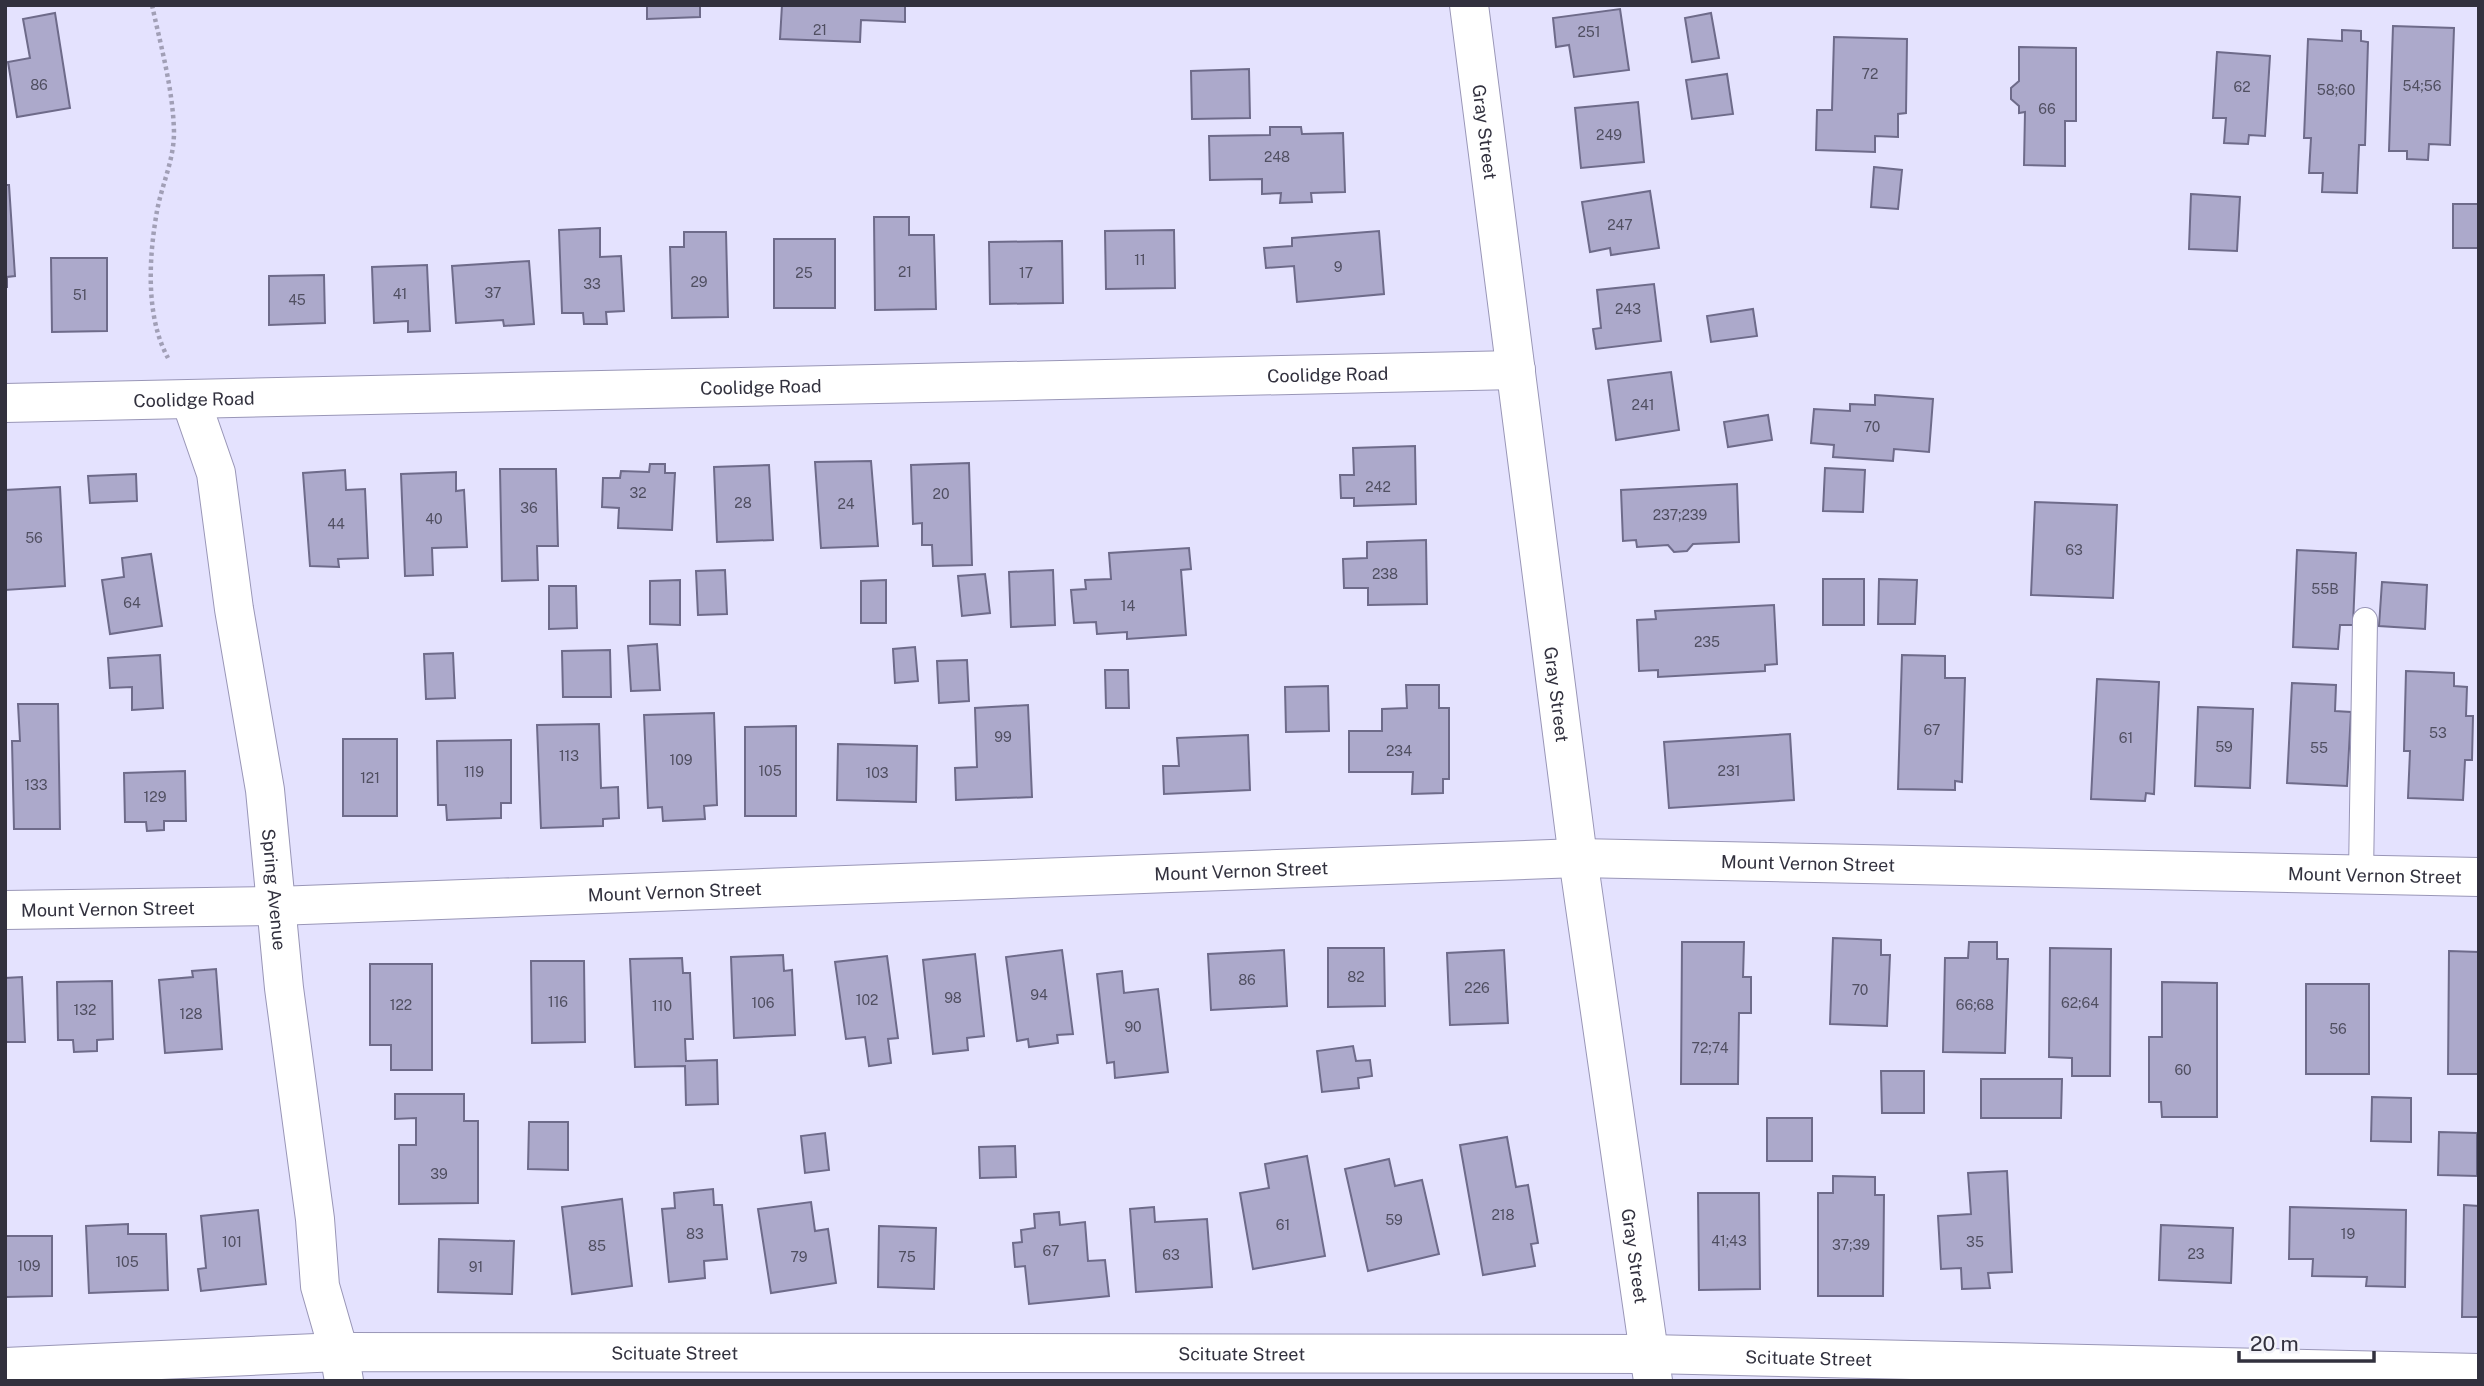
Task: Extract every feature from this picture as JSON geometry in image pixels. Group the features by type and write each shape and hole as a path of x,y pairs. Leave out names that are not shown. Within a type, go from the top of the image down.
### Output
{"street":[{"name":"Gray Street","path":"1469,5 1578,858 1651,1367"},
{"name":"Coolidge Road","path":"5,403 1516,370"},
{"name":"Spring Avenue","path":"191,401 216,473 234,609 265,790 284,988 315,1219 320,1286 341,1366"},
{"name":"Mount Vernon Street","path":"5,910 276,906 1578,858 2479,877"},
{"name":"Scituate Street","path":"5,1367 1651,1367 2479,1373"}],"lane":[{"path":"2361,875 2365,620"}],"path":[{"path":"152,5 171,96 174,134 169,168 157,209 152,294 159,341 191,401"}],"building":[{"path":"647,5 700,5 700,17 647,19"},
{"path":"782,5 905,5 905,22 861,20 860,42 780,39"},
{"path":"1620,9 1629,70 1574,77 1569,45 1556,47 1553,18"},
{"path":"55,13 70,108 17,117 8,62 30,58 23,19"},
{"path":"1711,13 1719,58 1692,62 1685,18"},
{"path":"2393,26 2454,28 2450,145 2429,144 2428,160 2407,159 2407,151 2389,151"},
{"path":"2342,30 2361,31 2361,41 2368,42 2365,145 2359,145 2357,193 2322,192 2323,173 2309,173 2311,138 2304,138 2308,39 2342,41"},
{"path":"1834,37 1907,39 1906,113 1898,114 1898,137 1875,136 1875,152 1816,150 1817,110 1832,110"},
{"path":"2019,47 2076,48 2076,121 2065,121 2065,166 2024,165 2025,112 2019,113 2019,106 2011,99 2011,88 2019,81"},
{"path":"2217,52 2270,56 2265,136 2249,135 2248,144 2224,143 2226,118 2213,118"},
{"path":"1249,69 1250,118 1192,119 1191,71"},
{"path":"1727,74 1733,114 1692,119 1686,80"},
{"path":"1638,102 1644,162 1581,168 1575,108"},
{"path":"1270,127 1301,127 1302,134 1343,133 1345,192 1311,193 1312,202 1280,203 1281,193 1262,194 1262,179 1210,180 1209,136 1270,135"},
{"path":"1874,167 1902,170 1898,209 1871,207"},
{"path":"5,185 9,185 15,276 7,277 7,287 5,287"},
{"path":"1650,191 1659,248 1611,255 1610,248 1590,252 1582,202"},
{"path":"2191,194 2240,197 2237,251 2189,249"},
{"path":"2453,204 2479,204 2479,248 2453,248"},
{"path":"874,217 909,217 909,235 934,235 936,309 875,310"},
{"path":"600,228 600,257 621,256 624,311 606,312 607,324 584,324 583,313 562,313 559,230"},
{"path":"1174,230 1175,288 1106,289 1105,231"},
{"path":"1379,231 1384,294 1297,302 1294,266 1266,268 1264,248 1292,246 1292,238"},
{"path":"684,232 726,232 728,317 672,318 670,247 684,247"},
{"path":"774,239 835,239 835,308 774,308"},
{"path":"1062,241 1063,303 990,304 989,242"},
{"path":"51,258 107,258 107,331 52,332"},
{"path":"529,261 534,324 504,326 503,320 456,323 452,266"},
{"path":"427,265 430,331 408,332 408,321 374,323 372,267"},
{"path":"324,275 325,323 269,325 269,276"},
{"path":"1654,284 1661,341 1596,349 1593,329 1601,328 1597,290"},
{"path":"1753,309 1757,336 1711,342 1707,316"},
{"path":"1671,372 1679,430 1616,440 1608,380"},
{"path":"1875,395 1933,399 1929,452 1894,449 1893,461 1833,457 1834,445 1811,443 1814,409 1850,411 1850,404 1875,405"},
{"path":"1768,415 1772,440 1728,447 1724,422"},
{"path":"1415,446 1416,504 1354,506 1354,498 1341,498 1340,475 1354,475 1353,448"},
{"path":"871,461 878,546 821,548 815,462"},
{"path":"969,463 972,565 933,566 932,545 922,545 922,523 913,524 911,465"},
{"path":"650,464 665,464 665,473 675,473 672,530 618,528 619,508 602,507 603,478 620,478 621,471 649,472"},
{"path":"769,465 773,540 717,542 714,467"},
{"path":"1825,468 1865,470 1863,512 1823,511"},
{"path":"500,469 556,469 558,546 537,546 538,580 502,581"},
{"path":"345,470 346,490 365,489 368,558 338,559 339,567 310,566 303,473"},
{"path":"456,472 456,491 464,490 467,547 432,548 433,575 405,576 401,474"},
{"path":"136,474 137,501 90,503 88,476"},
{"path":"1737,484 1739,542 1693,544 1687,551 1674,552 1668,545 1637,547 1636,540 1623,541 1621,490"},
{"path":"60,487 65,586 5,590 5,490"},
{"path":"2035,502 2117,505 2113,598 2031,595"},
{"path":"1426,540 1427,604 1368,605 1368,588 1344,588 1343,559 1367,558 1367,542"},
{"path":"1189,548 1191,569 1181,570 1186,635 1127,639 1127,632 1097,634 1096,622 1074,623 1071,590 1086,589 1085,580 1111,579 1109,553"},
{"path":"2297,550 2356,553 2353,625 2340,625 2338,649 2293,647"},
{"path":"151,554 162,626 110,634 102,580 124,577 122,558"},
{"path":"725,570 727,614 698,615 696,571"},
{"path":"1053,570 1055,625 1011,627 1009,572"},
{"path":"985,574 990,613 962,616 958,576"},
{"path":"1823,579 1864,579 1864,625 1823,625"},
{"path":"1879,579 1917,580 1915,624 1878,624"},
{"path":"680,580 680,625 650,624 650,581"},
{"path":"886,580 886,623 861,623 861,581"},
{"path":"2382,582 2427,585 2425,629 2379,626"},
{"path":"549,586 576,586 577,628 549,629"},
{"path":"1774,605 1777,664 1765,665 1765,671 1658,677 1658,670 1639,671 1637,620 1656,619 1655,611"},
{"path":"657,644 660,690 631,691 628,646"},
{"path":"915,647 918,681 895,683 893,649"},
{"path":"610,650 611,697 563,697 562,651"},
{"path":"453,653 455,698 426,699 424,654"},
{"path":"160,655 163,708 132,710 132,687 110,688 108,658"},
{"path":"1902,655 1945,656 1945,678 1965,678 1962,782 1955,781 1955,790 1898,789"},
{"path":"967,660 969,701 939,703 937,661"},
{"path":"1105,670 1128,670 1129,708 1106,708"},
{"path":"2406,671 2454,673 2454,686 2467,687 2466,716 2473,716 2472,760 2465,760 2463,800 2408,798 2410,751 2404,751"},
{"path":"2097,679 2159,682 2154,794 2146,793 2145,801 2091,799"},
{"path":"2292,683 2336,685 2335,711 2351,712 2347,786 2287,783"},
{"path":"1406,685 1439,685 1439,708 1449,708 1449,779 1443,779 1443,793 1412,794 1413,772 1349,772 1349,731 1382,731 1382,709 1407,708"},
{"path":"1328,686 1329,731 1286,732 1285,687"},
{"path":"18,704 58,704 60,829 14,829 12,741 20,741"},
{"path":"1028,705 1032,797 956,800 955,768 977,767 975,708"},
{"path":"2198,707 2253,709 2250,788 2195,786"},
{"path":"714,713 717,805 704,806 705,819 663,821 662,807 648,808 644,715"},
{"path":"599,724 601,788 618,787 619,818 603,819 603,826 541,828 537,725"},
{"path":"796,726 796,816 745,816 745,727"},
{"path":"1790,734 1794,800 1669,808 1664,742"},
{"path":"1248,735 1250,790 1164,794 1163,766 1179,766 1177,738"},
{"path":"343,739 397,739 397,816 343,816"},
{"path":"511,740 511,803 501,803 501,818 447,820 446,805 438,805 437,741"},
{"path":"838,744 917,746 916,802 837,800"},
{"path":"185,771 186,821 164,821 164,830 147,831 146,822 125,822 124,773"},
{"path":"1833,938 1881,940 1881,955 1890,955 1887,1026 1830,1024"},
{"path":"1682,942 1744,942 1743,977 1751,977 1751,1013 1739,1013 1738,1084 1681,1084"},
{"path":"1969,942 1997,942 1997,959 2008,959 2005,1053 1943,1052 1945,958 1968,958"},
{"path":"1328,948 1384,948 1385,1006 1328,1007"},
{"path":"2050,948 2111,949 2110,1076 2072,1076 2072,1058 2049,1057"},
{"path":"1062,950 1073,1034 1057,1035 1058,1043 1029,1047 1028,1039 1017,1041 1006,957"},
{"path":"1284,950 1287,1006 1211,1010 1208,954"},
{"path":"1504,950 1508,1023 1450,1025 1447,953"},
{"path":"2449,951 2479,952 2479,1074 2448,1074"},
{"path":"975,954 984,1036 967,1038 968,1050 933,1054 923,960"},
{"path":"783,955 784,971 792,970 795,1035 734,1038 731,957"},
{"path":"887,956 898,1038 888,1039 891,1063 869,1066 865,1037 846,1039 835,962"},
{"path":"682,958 683,973 690,973 693,1039 685,1039 686,1061 717,1060 718,1104 686,1105 685,1066 635,1067 630,959"},
{"path":"531,961 584,961 585,1042 532,1043"},
{"path":"370,964 432,964 432,1070 391,1070 391,1045 370,1045"},
{"path":"216,969 222,1049 165,1053 159,980 193,977 192,971"},
{"path":"1122,971 1124,993 1158,989 1168,1072 1115,1078 1114,1062 1107,1063 1097,974"},
{"path":"22,977 25,1042 5,1042 5,978"},
{"path":"112,981 113,1039 97,1040 97,1051 74,1052 73,1040 58,1040 57,982"},
{"path":"2162,982 2217,983 2217,1117 2162,1117 2161,1102 2149,1102 2149,1037 2162,1037"},
{"path":"2306,984 2369,984 2369,1074 2306,1074"},
{"path":"1353,1046 1356,1061 1370,1060 1372,1076 1358,1078 1359,1088 1322,1092 1317,1051"},
{"path":"1881,1071 1924,1071 1924,1113 1882,1113"},
{"path":"1981,1079 2062,1079 2061,1118 1981,1118"},
{"path":"395,1094 464,1094 464,1121 478,1121 478,1203 399,1204 399,1145 416,1145 416,1118 395,1119"},
{"path":"2372,1097 2411,1098 2411,1142 2371,1141"},
{"path":"1767,1118 1812,1118 1812,1161 1767,1161"},
{"path":"529,1122 568,1122 568,1170 528,1169"},
{"path":"2439,1132 2477,1133 2477,1176 2438,1175"},
{"path":"825,1133 829,1170 805,1173 801,1136"},
{"path":"1507,1137 1516,1187 1528,1185 1538,1243 1531,1244 1535,1266 1483,1275 1460,1145"},
{"path":"1015,1146 1016,1177 980,1178 979,1147"},
{"path":"1307,1156 1325,1256 1253,1269 1240,1193 1269,1188 1265,1164"},
{"path":"1389,1159 1395,1186 1422,1180 1439,1254 1368,1271 1345,1169"},
{"path":"2007,1171 2012,1272 1988,1273 1990,1288 1962,1289 1961,1268 1941,1269 1938,1216 1971,1214 1968,1173"},
{"path":"1833,1176 1875,1177 1875,1195 1884,1195 1883,1296 1818,1296 1818,1193 1833,1193"},
{"path":"713,1189 714,1205 722,1205 727,1259 704,1261 705,1278 669,1282 662,1209 675,1208 674,1193"},
{"path":"1698,1193 1759,1193 1760,1289 1699,1290"},
{"path":"622,1199 632,1286 572,1294 562,1207"},
{"path":"811,1202 815,1231 828,1229 836,1283 771,1293 758,1209"},
{"path":"2464,1205 2479,1206 2479,1317 2462,1317"},
{"path":"1154,1207 1155,1222 1207,1219 1212,1287 1136,1292 1130,1209"},
{"path":"2290,1207 2406,1210 2405,1287 2366,1286 2367,1277 2312,1276 2313,1259 2289,1259"},
{"path":"258,1210 266,1284 201,1291 198,1269 206,1268 201,1216"},
{"path":"1059,1212 1060,1225 1085,1222 1088,1261 1105,1260 1109,1296 1029,1304 1025,1266 1015,1267 1013,1243 1022,1242 1021,1230 1035,1228 1034,1214"},
{"path":"128,1224 128,1234 166,1234 168,1290 89,1293 86,1226"},
{"path":"2161,1225 2233,1228 2231,1283 2159,1280"},
{"path":"879,1226 936,1228 934,1289 878,1287"},
{"path":"5,1236 52,1236 52,1296 5,1297"},
{"path":"439,1239 514,1241 512,1294 438,1292"}]}
